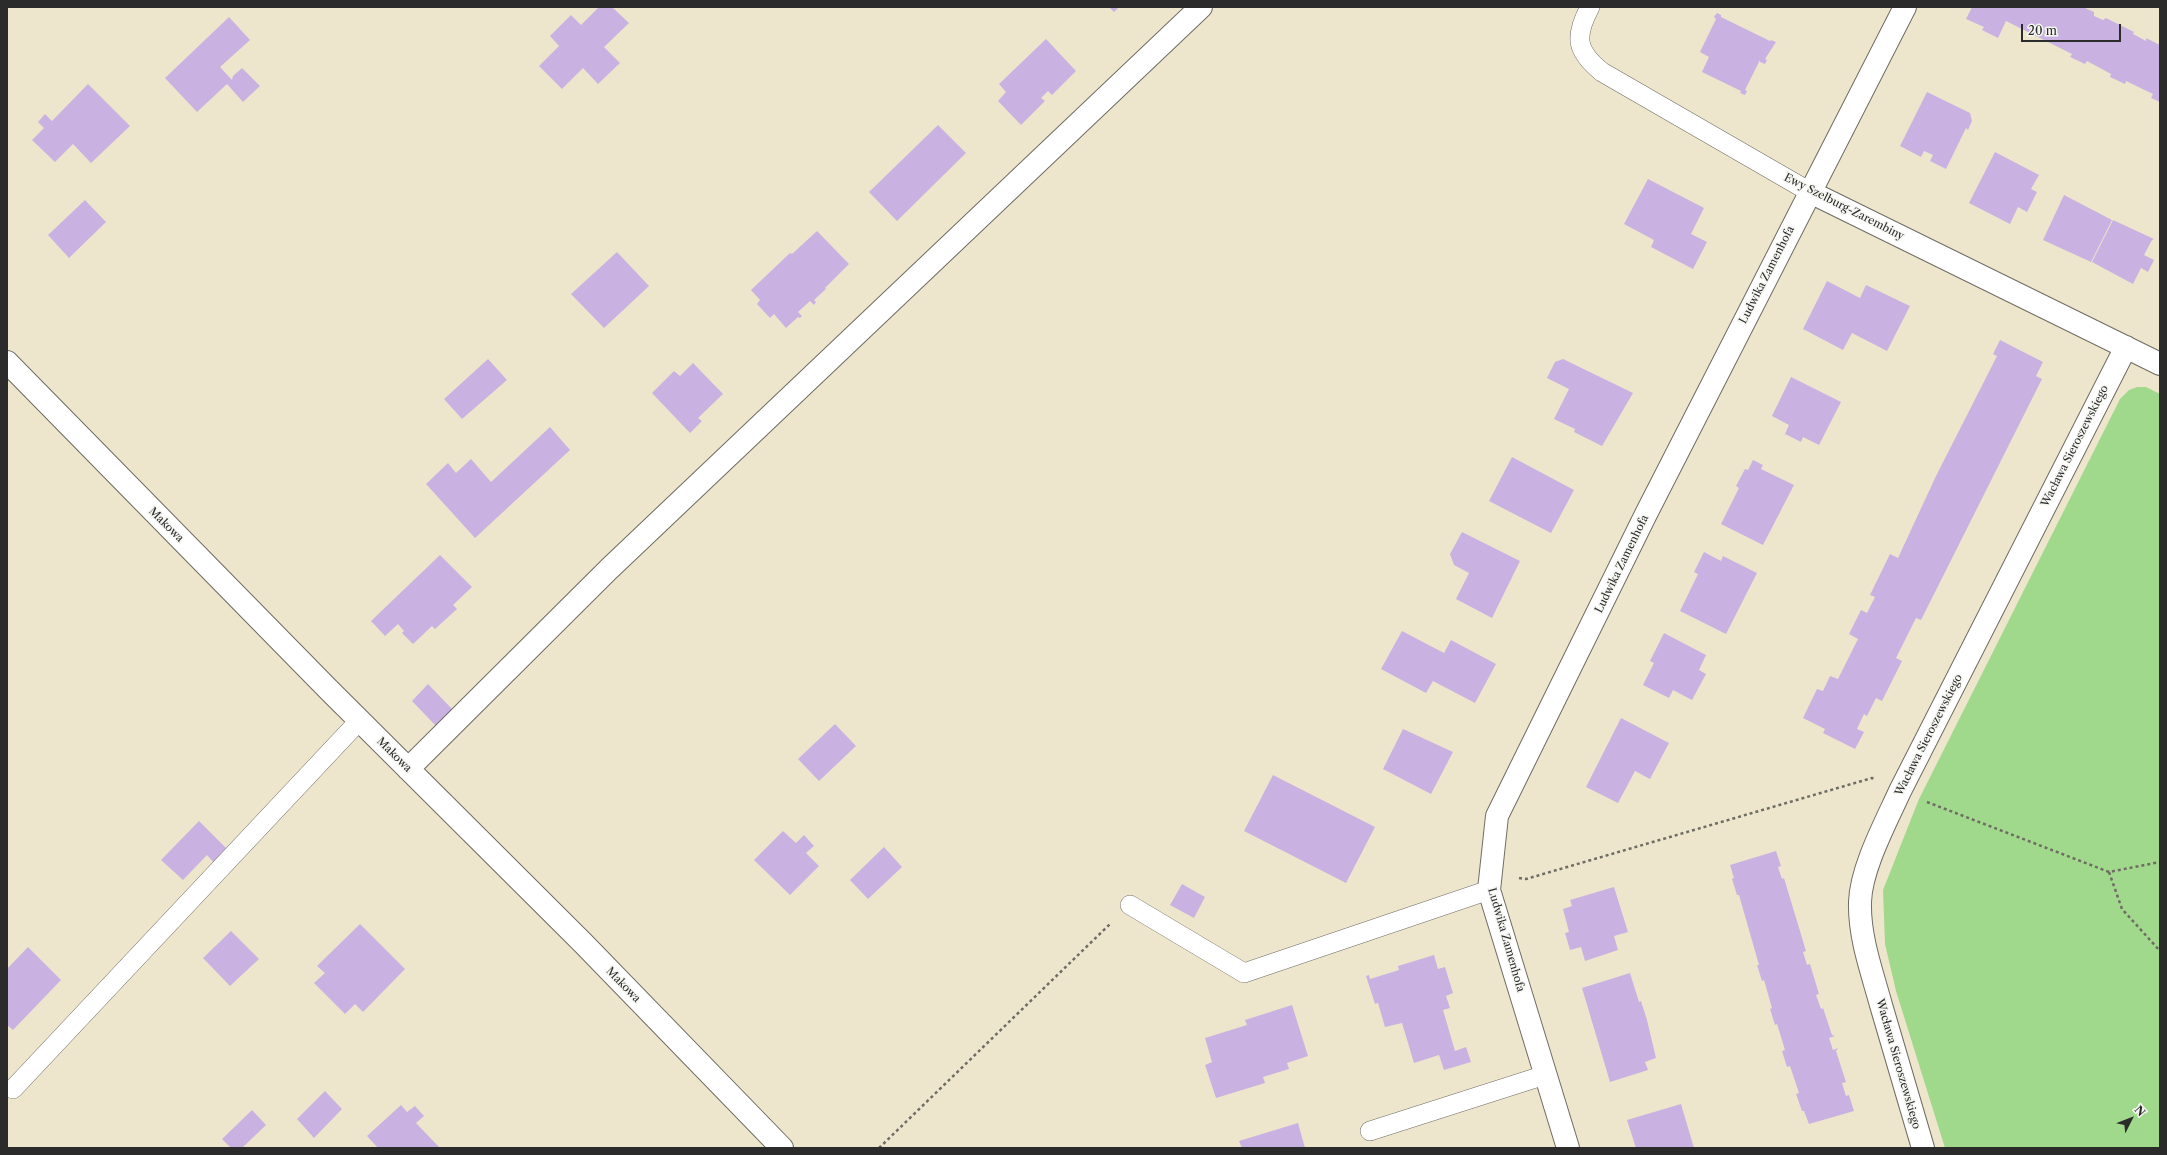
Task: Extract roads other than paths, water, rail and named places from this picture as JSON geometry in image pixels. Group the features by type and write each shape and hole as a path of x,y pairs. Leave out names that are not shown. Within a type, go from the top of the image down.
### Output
{"street":[{"path":"408,768 609,569 1201,7"},
{"name":"Ludwika Zamenhofa","path":"1568,1148 1489,890 1497,816 1650,507 1905,7"},
{"name":"Ewy Szelburg-Zarembiny","path":"1810,192 2160,364"},
{"name":"Wacława Sieroszewskiego","path":"1923,1148 1871,972 1862,932 1860,901 1863,880 1879,836 1900,791 2126,347"},
{"name":"Makowa","path":"7,362 360,721 583,943 782,1148"}],"lane":[{"name":"Ewy Szelburg-Zarembiny","path":"1590,7 1581,24 1579,43 1588,60 1602,72 1810,192"},
{"path":"13,1089 360,721"},
{"path":"1130,905 1244,973 1489,890"},
{"path":"1370,1131 1545,1075"}]}
